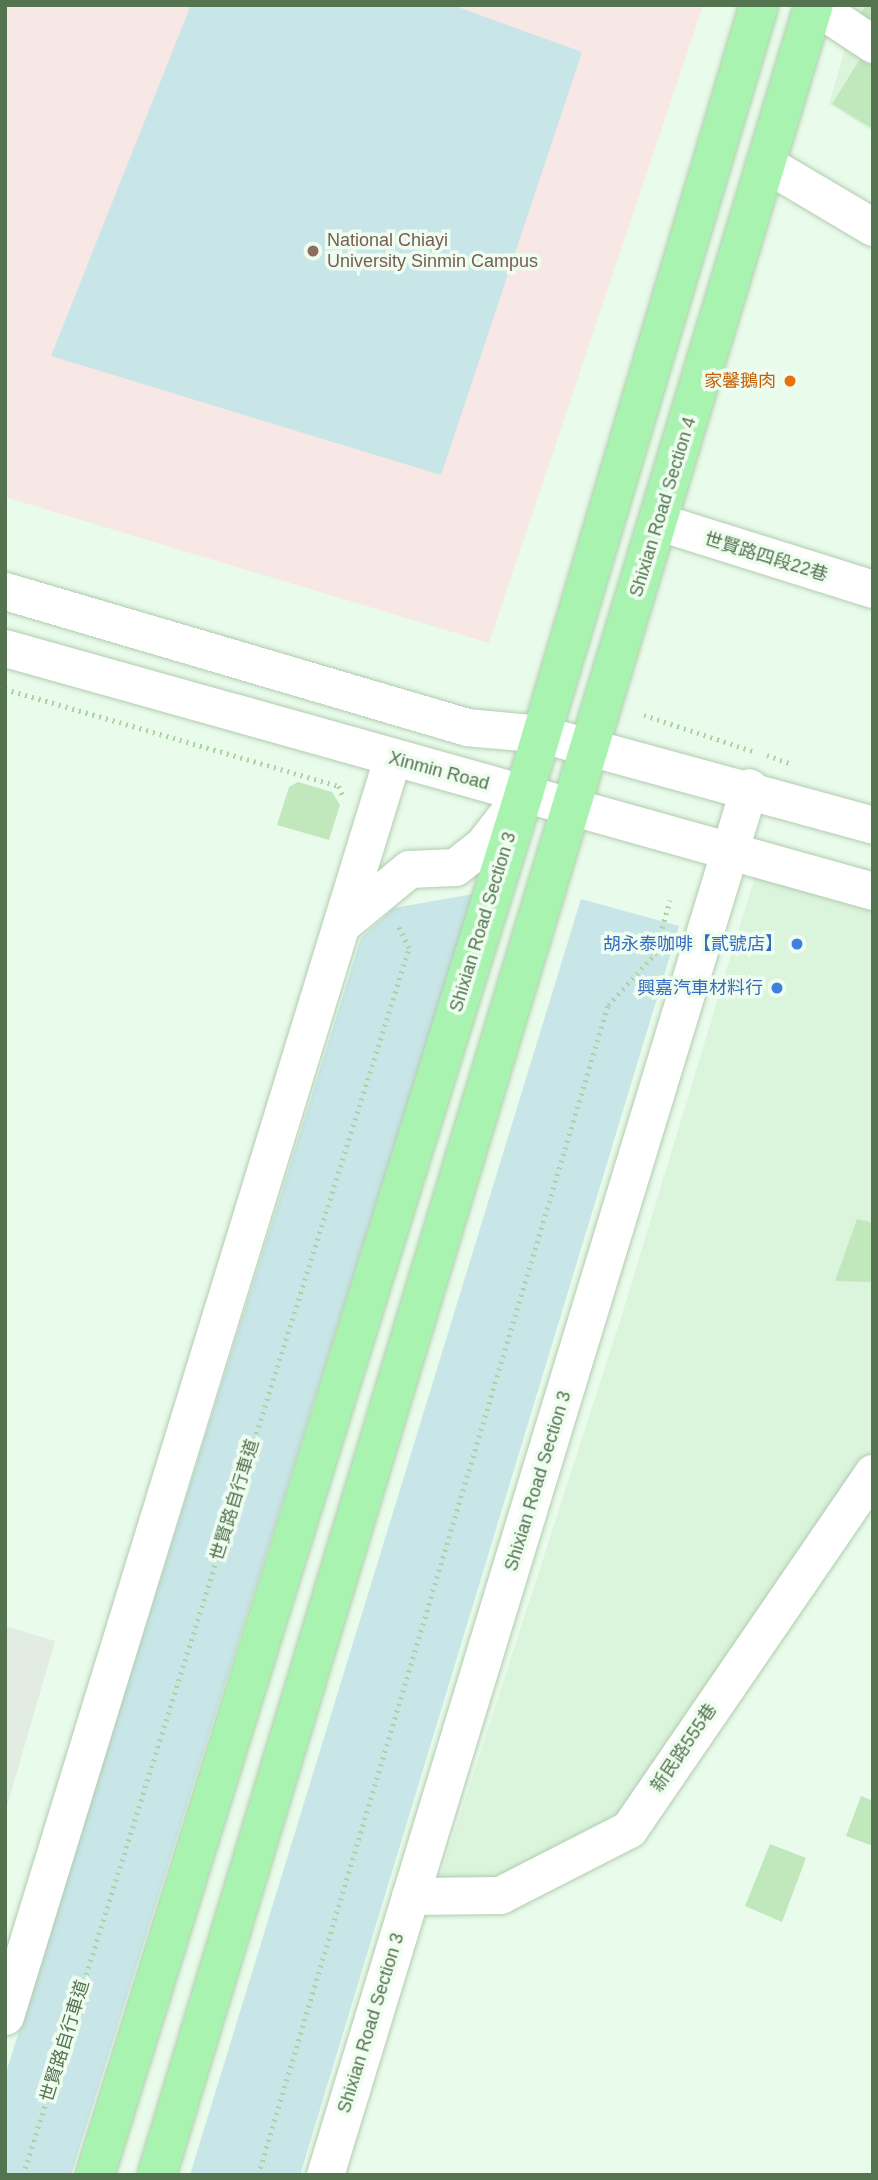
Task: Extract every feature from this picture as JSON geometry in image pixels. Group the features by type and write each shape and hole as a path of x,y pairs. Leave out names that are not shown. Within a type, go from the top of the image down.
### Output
{"main road":[{"path":"524,793 759,5"},
{"name":"Shixian Road Section 4","path":"573,808 814,5"},
{"name":"Shixian Road Section 3","path":"95,2175 524,793"},
{"path":"157,2175 573,808"}],"street":[{"path":"814,5 873,44"},
{"path":"765,163 873,227"},
{"name":"世賢路四段22巷","path":"659,522 873,590"},
{"path":"5,591 466,727 541,734 749,788 873,825"},
{"name":"Xinmin Road","path":"5,648 392,759 733,850 873,891"},
{"path":"5,2016 392,759"},
{"name":"Shixian Road Section 3","path":"325,2175 733,850 749,788"},
{"path":"341,925 408,869 455,867 483,845 524,793"},
{"name":"新民路555巷","path":"410,1896 500,1895 629,1829 873,1472"}],"path":[{"path":"5,689 340,786 345,804"},
{"path":"644,715 789,763"},
{"name":"世賢路自行車道","path":"23,2175 409,948 393,915 408,869"},
{"path":"258,2175 608,1005 654,955 670,900"}],"shaded area":[{"name":"National Chiayi University Sinmin Campus","path":"5,5 703,5 489,643 5,497"},
{"path":"191,5 452,5 582,52 441,475 51,356"},
{"path":"858,5 873,5 873,132 829,104"},
{"path":"761,857 873,891 873,1477 629,1829 500,1895 434,1896 621,1318"},
{"path":"473,894 71,2175 5,2175 5,2076 361,938 394,908"},
{"path":"581,899 679,926 300,2175 190,2175"},
{"path":"5,1626 55,1641 5,1813"}],"building":[{"path":"866,5 873,5 873,36 854,24"},
{"path":"860,59 873,66 873,129 832,104"},
{"path":"298,782 332,792 340,805 329,840 277,825 289,787"},
{"path":"857,1219 873,1223 873,1282 835,1281"},
{"path":"861,1796 873,1801 873,1846 846,1836"},
{"path":"770,1844 806,1858 782,1922 745,1906"}],"place":[{"name":"National Chiayi University Sinmin Campus","path":"313,251"},
{"name":"家馨鵝肉","path":"790,381"},
{"name":"胡永泰咖啡【貳號店】","path":"797,944"},
{"name":"興嘉汽車材料行","path":"777,988"}]}
